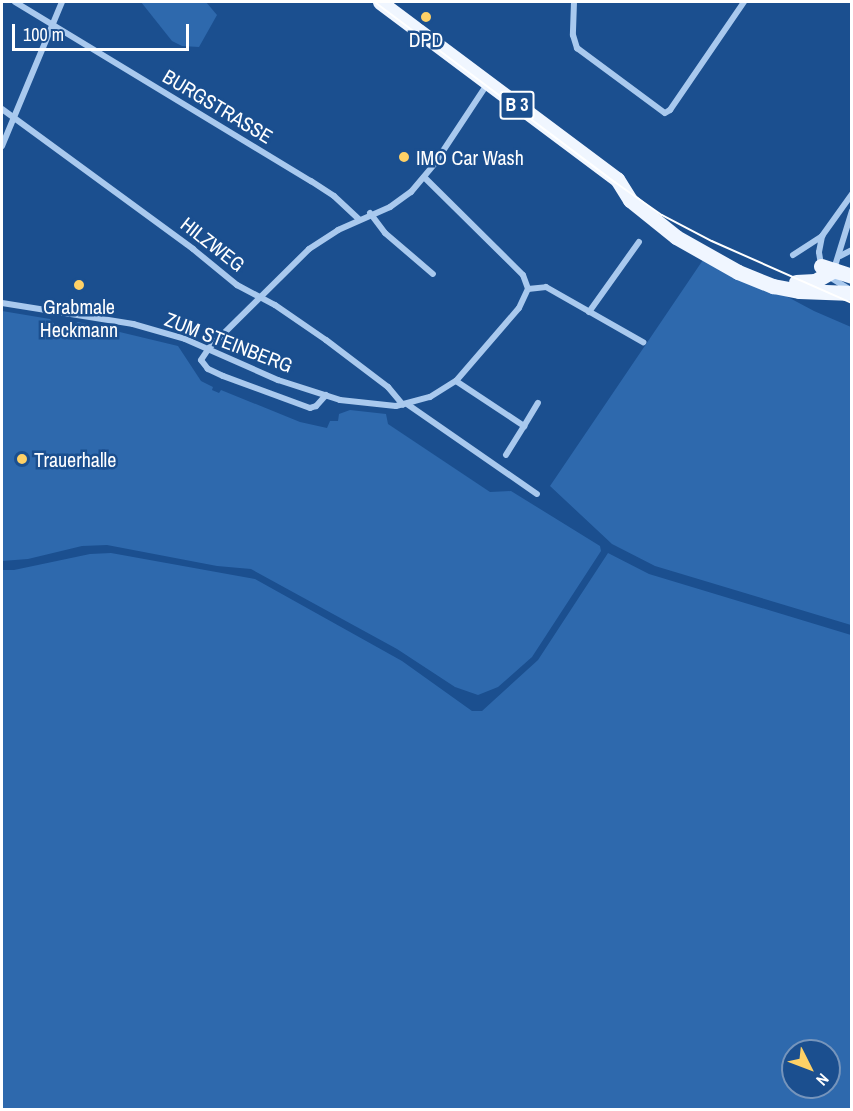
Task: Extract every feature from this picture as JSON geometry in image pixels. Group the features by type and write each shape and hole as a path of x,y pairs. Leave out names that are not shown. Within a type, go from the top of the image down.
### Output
{"main road":[{"name":"B 3","path":"380,2 617,179 630,200 676,237 749,277 783,289 852,292"},
{"name":"B 3","path":"749,277 768,276 810,282 830,267 852,276"}],"street":[{"name":"BURGSTRASSE","path":"15,2 311,181 334,196 358,218"},
{"path":"2,146 62,2"},
{"path":"574,2 573,35 577,48 665,113 670,110 744,2"},
{"path":"326,395 316,406 310,408 207,369 202,363 203,355 309,249 358,218 396,203 424,177 488,83"},
{"name":"HILZWEG","path":"2,109 199,253 237,285 326,340 395,393 405,405"},
{"path":"424,177 523,275 528,289 546,287 643,342"},
{"path":"793,255 822,236 852,194"},
{"path":"830,267 852,211"},
{"path":"370,213 385,233 433,274"},
{"path":"822,236 819,252 852,292"},
{"path":"589,312 639,242"},
{"path":"830,267 852,250"},
{"name":"ZUM STEINBERG","path":"2,303 118,320 209,348 278,380 373,406 405,405 440,392 456,381 519,308 528,289"},
{"path":"456,381 524,426"},
{"path":"506,455 538,403"},
{"path":"405,405 537,494"}],"shaded area":[{"path":"141,2 206,2 217,15 199,47 182,46 172,41"},
{"path":"707,254 814,311 851,327 851,625 655,566 612,544 550,486"},
{"path":"2,311 50,319 61,332 78,322 178,346 201,381 213,387 212,390 219,393 221,390 300,422 327,428 330,421 338,421 339,414 350,410 386,414 388,424 490,492 511,491 600,546 601,551 532,657 498,687 478,695 455,687 397,649 251,569 217,566 107,545 82,546 28,559 2,561"},
{"path":"111,553 255,579 402,661 472,711 482,711 538,660 608,553 649,574 851,635 851,1109 2,1109 2,570 14,570 90,554"}],"tram line":[{"path":"375,2 662,215 712,241 852,303"}],"place":[{"name":"DPD","path":"426,17"},
{"name":"IMO Car Wash","path":"404,157"},
{"name":"Grabmale Heckmann","path":"79,285"},
{"name":"Trauerhalle","path":"22,459"}]}
